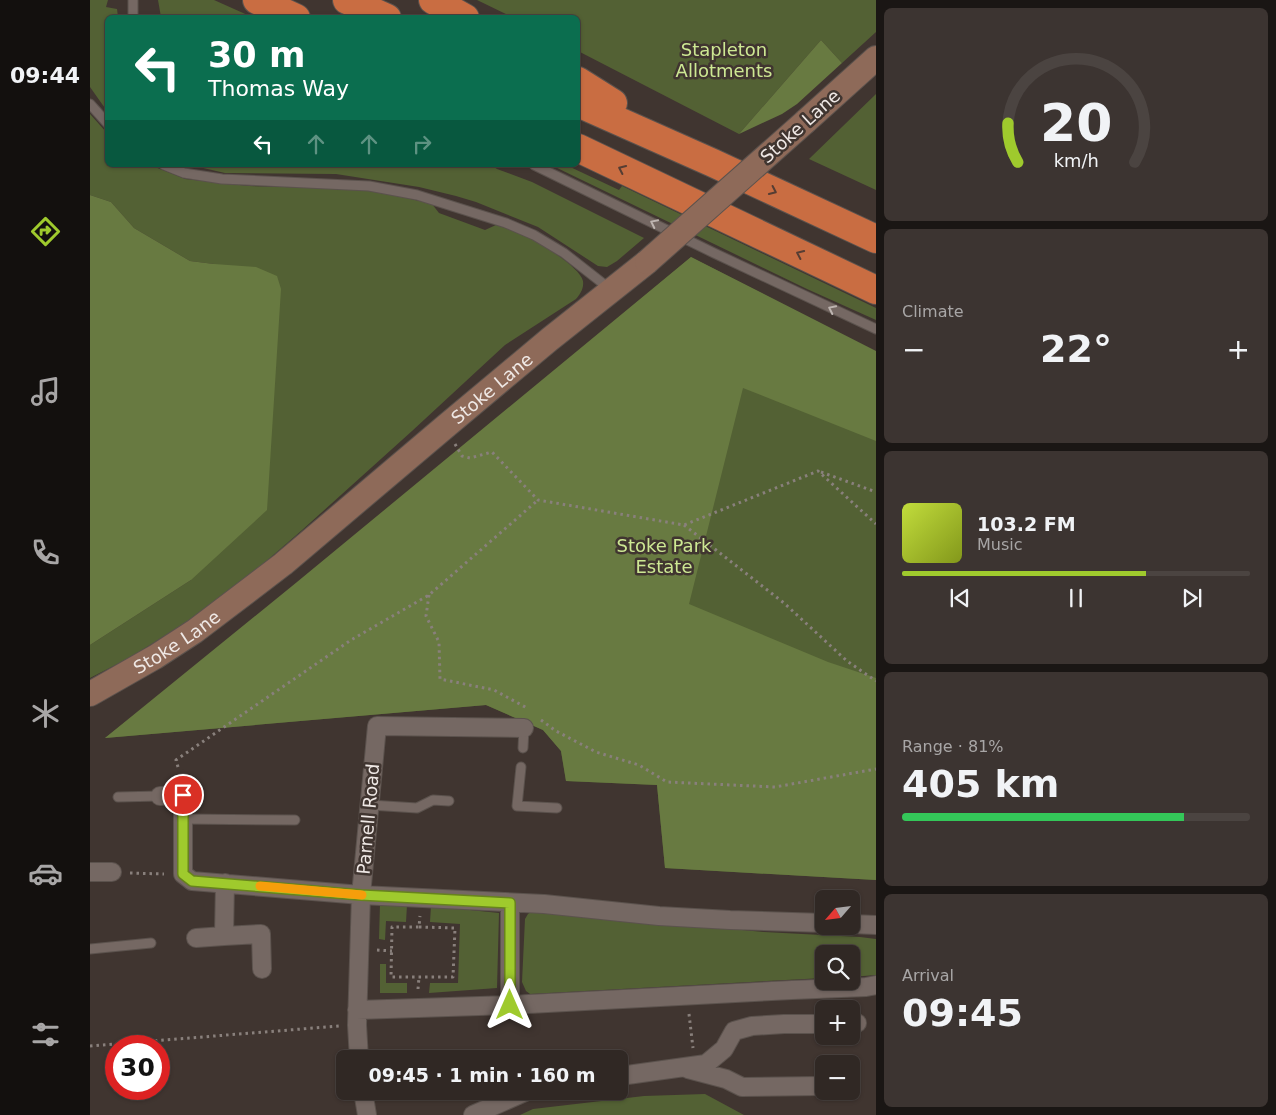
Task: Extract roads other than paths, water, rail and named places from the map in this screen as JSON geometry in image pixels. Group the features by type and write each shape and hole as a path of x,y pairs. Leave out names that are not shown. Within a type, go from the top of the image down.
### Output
{"highway":[{"path":"258,0 290,15"},
{"path":"347,0 380,15"},
{"path":"433,0 460,15"},
{"path":"580,82 713,164"},
{"path":"580,104 876,239"},
{"path":"580,149 876,290"}],"street":[{"name":"Stoke Lane","path":"90,694 156,657 283,564 550,339 647,262 876,58"},
{"name":"Parnell Road","path":"359,1050 357,1017 361,895 377,726 528,720"},
{"path":"160,796 183,789 183,874 192,881 361,895 544,904 659,916 815,923"},
{"path":"90,872 112,872"},
{"path":"224,936 225,883"},
{"path":"510,903 510,1005"},
{"path":"860,924 876,925"},
{"path":"196,938 261,934 262,969"},
{"path":"357,1017 510,1005 876,985"},
{"path":"628,1075 706,1064 724,1049 734,1031 752,1026 815,1024"},
{"path":"687,1066 726,1079 742,1087 815,1086"},
{"path":"364,1100 367,1115"},
{"path":"473,1115 506,1100"}],"lane":[{"path":"133,0 133,15"},
{"path":"90,104 105,121"},
{"path":"168,167 184,174 222,179 369,186 418,195 506,223 534,235 564,253 612,290"},
{"path":"538,167 714,253 876,329"},
{"path":"522,748 528,720"},
{"path":"521,767 517,806 557,808"},
{"path":"118,797 160,796"},
{"path":"370,806 417,808 433,800 449,801"},
{"path":"183,819 295,820"},
{"path":"90,949 151,943"}],"park label":[{"name":"Stapleton Allotments","path":"724,59"},
{"name":"Stoke Park Estate","path":"664,555"}]}
